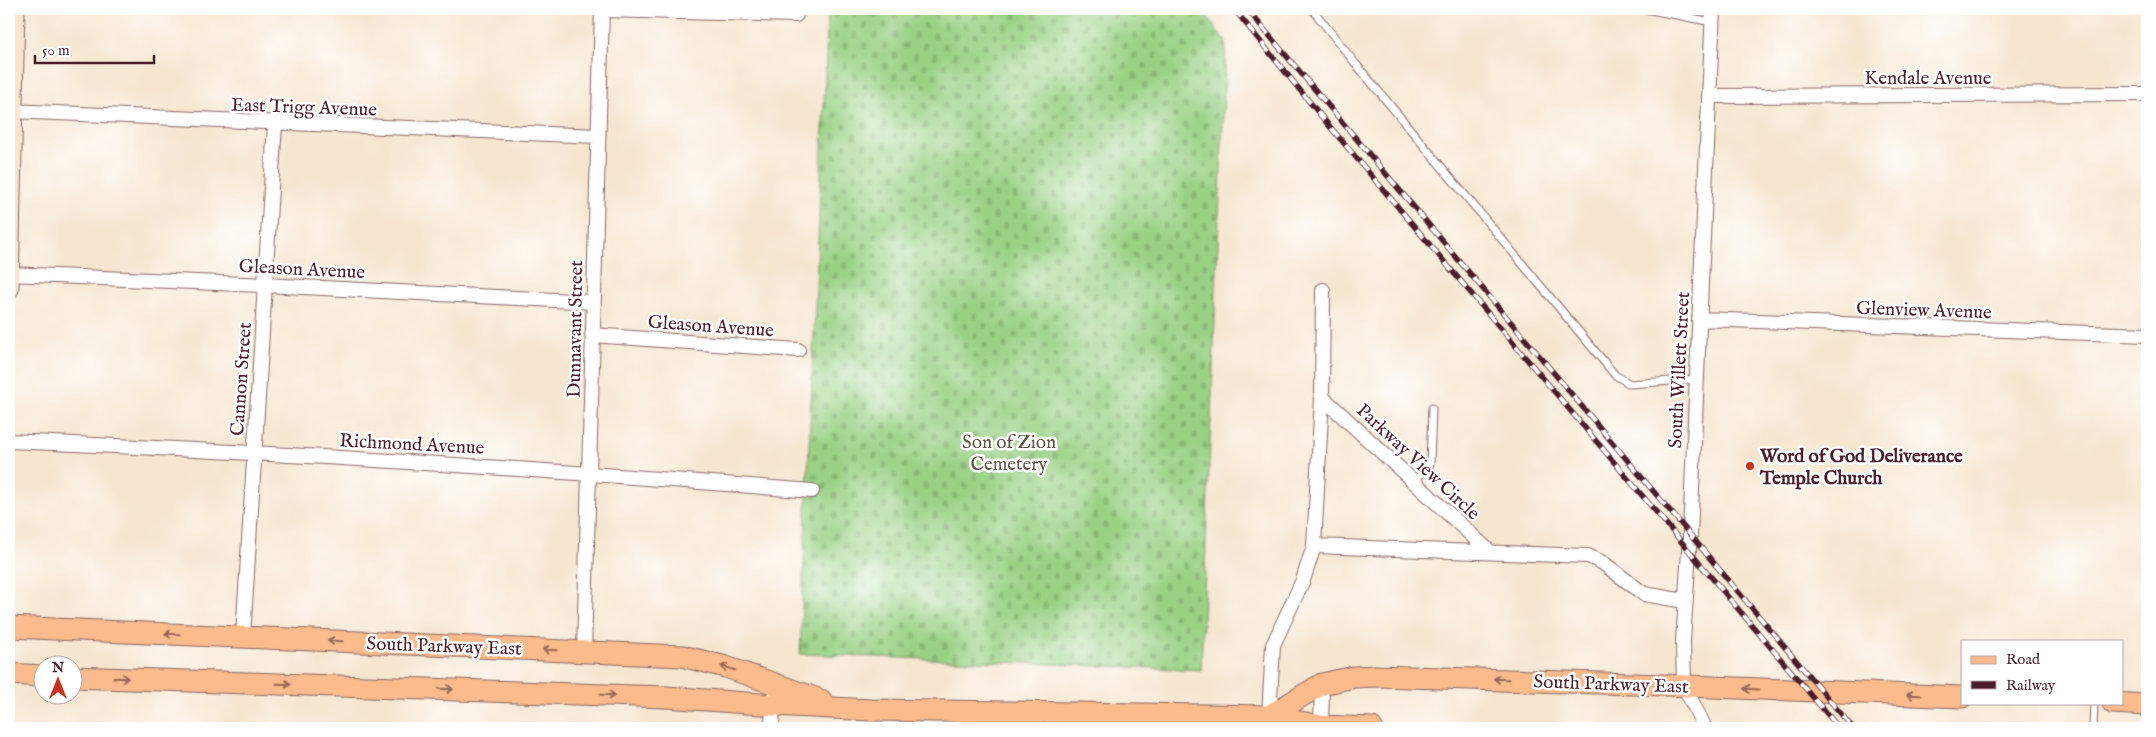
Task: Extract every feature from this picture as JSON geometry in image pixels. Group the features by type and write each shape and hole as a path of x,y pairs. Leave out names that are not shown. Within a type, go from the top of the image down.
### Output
{"main road":[{"name":"South Parkway East","path":"9,627 682,656 726,667 820,700 871,710"},
{"path":"9,674 32,675"},
{"name":"South Parkway East","path":"1269,716 1322,684 1354,677 1411,676 1961,697"},
{"name":"South Parkway East","path":"82,677 666,697 1031,720 1269,716 1321,727 1372,728"},
{"path":"2124,704 2147,705"}],"street":[{"path":"9,289 10,111 15,9"},
{"path":"602,10 796,15"},
{"name":"Dunnavant Street","path":"584,651 602,10"},
{"name":"South Willett Street","path":"1705,728 1684,686 1683,642 1697,380 1712,15"},
{"name":"Kendale Avenue","path":"1709,96 2147,94"},
{"name":"East Trigg Avenue","path":"10,111 275,124 597,136"},
{"name":"Cannon Street","path":"243,637 275,124"},
{"name":"Gleason Avenue","path":"9,274 593,302"},
{"path":"1269,716 1273,645 1303,580 1314,546 1322,398 1323,290"},
{"name":"Glenview Avenue","path":"1699,319 2147,335"},
{"name":"Gleason Avenue","path":"592,335 798,350"},
{"name":"Parkway View Circle","path":"1322,398 1490,552"},
{"name":"Richmond Avenue","path":"9,442 254,452 589,472 812,491"},
{"name":"Parkway View Circle","path":"1314,546 1588,556 1603,563 1644,594 1685,601"},
{"path":"772,728 774,684"},
{"path":"1321,727 1322,684"}],"lane":[{"path":"1312,9 1615,375 1630,384 1697,380"},
{"path":"1634,9 1712,15"},
{"path":"1414,482 1430,464 1432,408"},
{"path":"2093,728 2094,704"}],"green space":[{"name":"Son of Zion Cemetery","path":"828,9 1201,9 1226,42 1201,670 800,654"}],"railway":[{"path":"1234,9 1326,122 1839,728"},
{"path":"1247,9 1853,728"}],"place":[{"name":"Word of God Deliverance Temple Church","path":"1750,466"}]}
